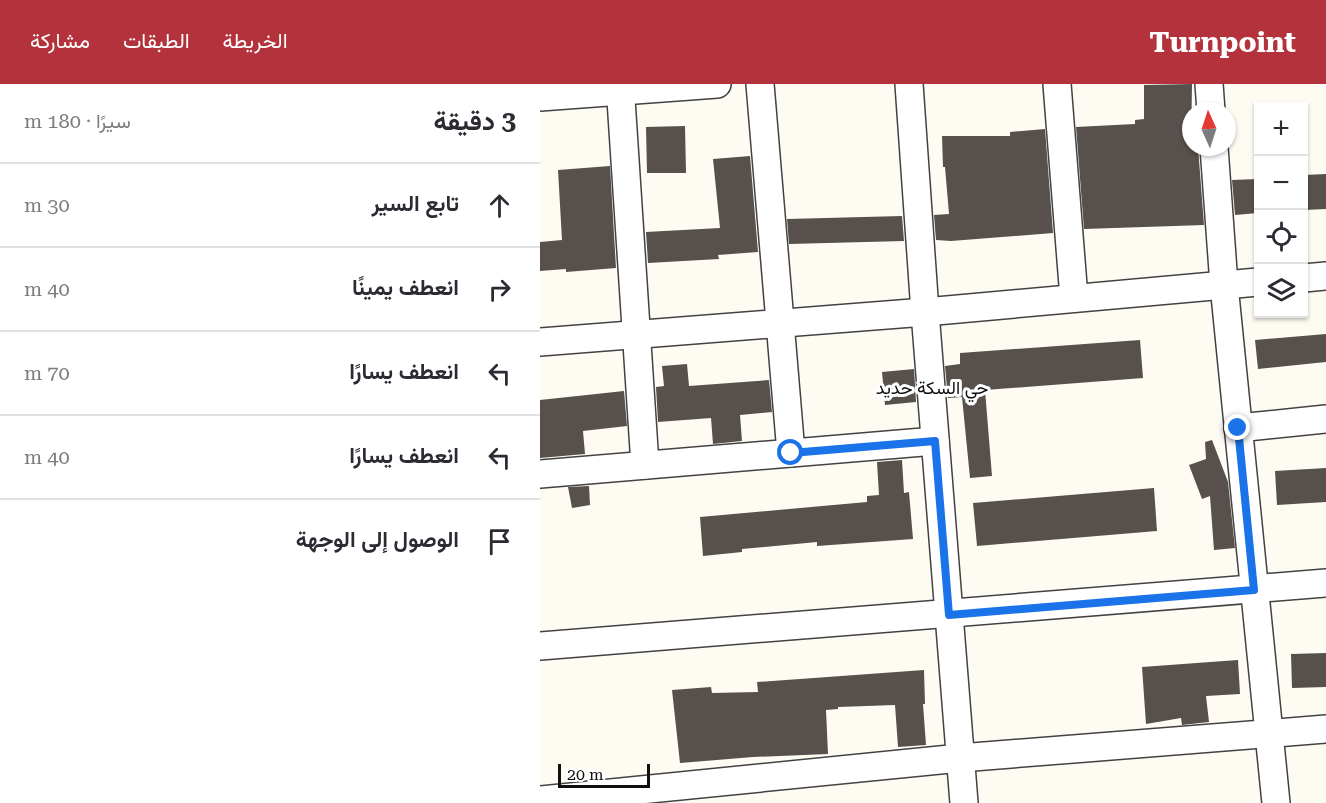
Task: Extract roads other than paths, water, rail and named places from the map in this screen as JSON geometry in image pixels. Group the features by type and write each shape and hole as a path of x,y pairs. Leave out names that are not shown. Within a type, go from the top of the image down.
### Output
{"street":[{"path":"540,97 620,88 717,84"},
{"path":"760,84 791,453"},
{"path":"909,84 964,803"},
{"path":"1057,84 1074,297"},
{"path":"1209,84 1210,102"},
{"path":"620,88 645,465"},
{"path":"1215,156 1224,285 1276,803"},
{"path":"1308,278 1326,276"},
{"path":"540,342 925,312 1254,282"},
{"path":"1238,428 1326,419"},
{"path":"540,474 935,441"},
{"path":"540,646 1326,583"},
{"path":"540,800 960,758 1326,729"}],"district":[{"name":"حي السكة حديد","path":"932,388"}]}
